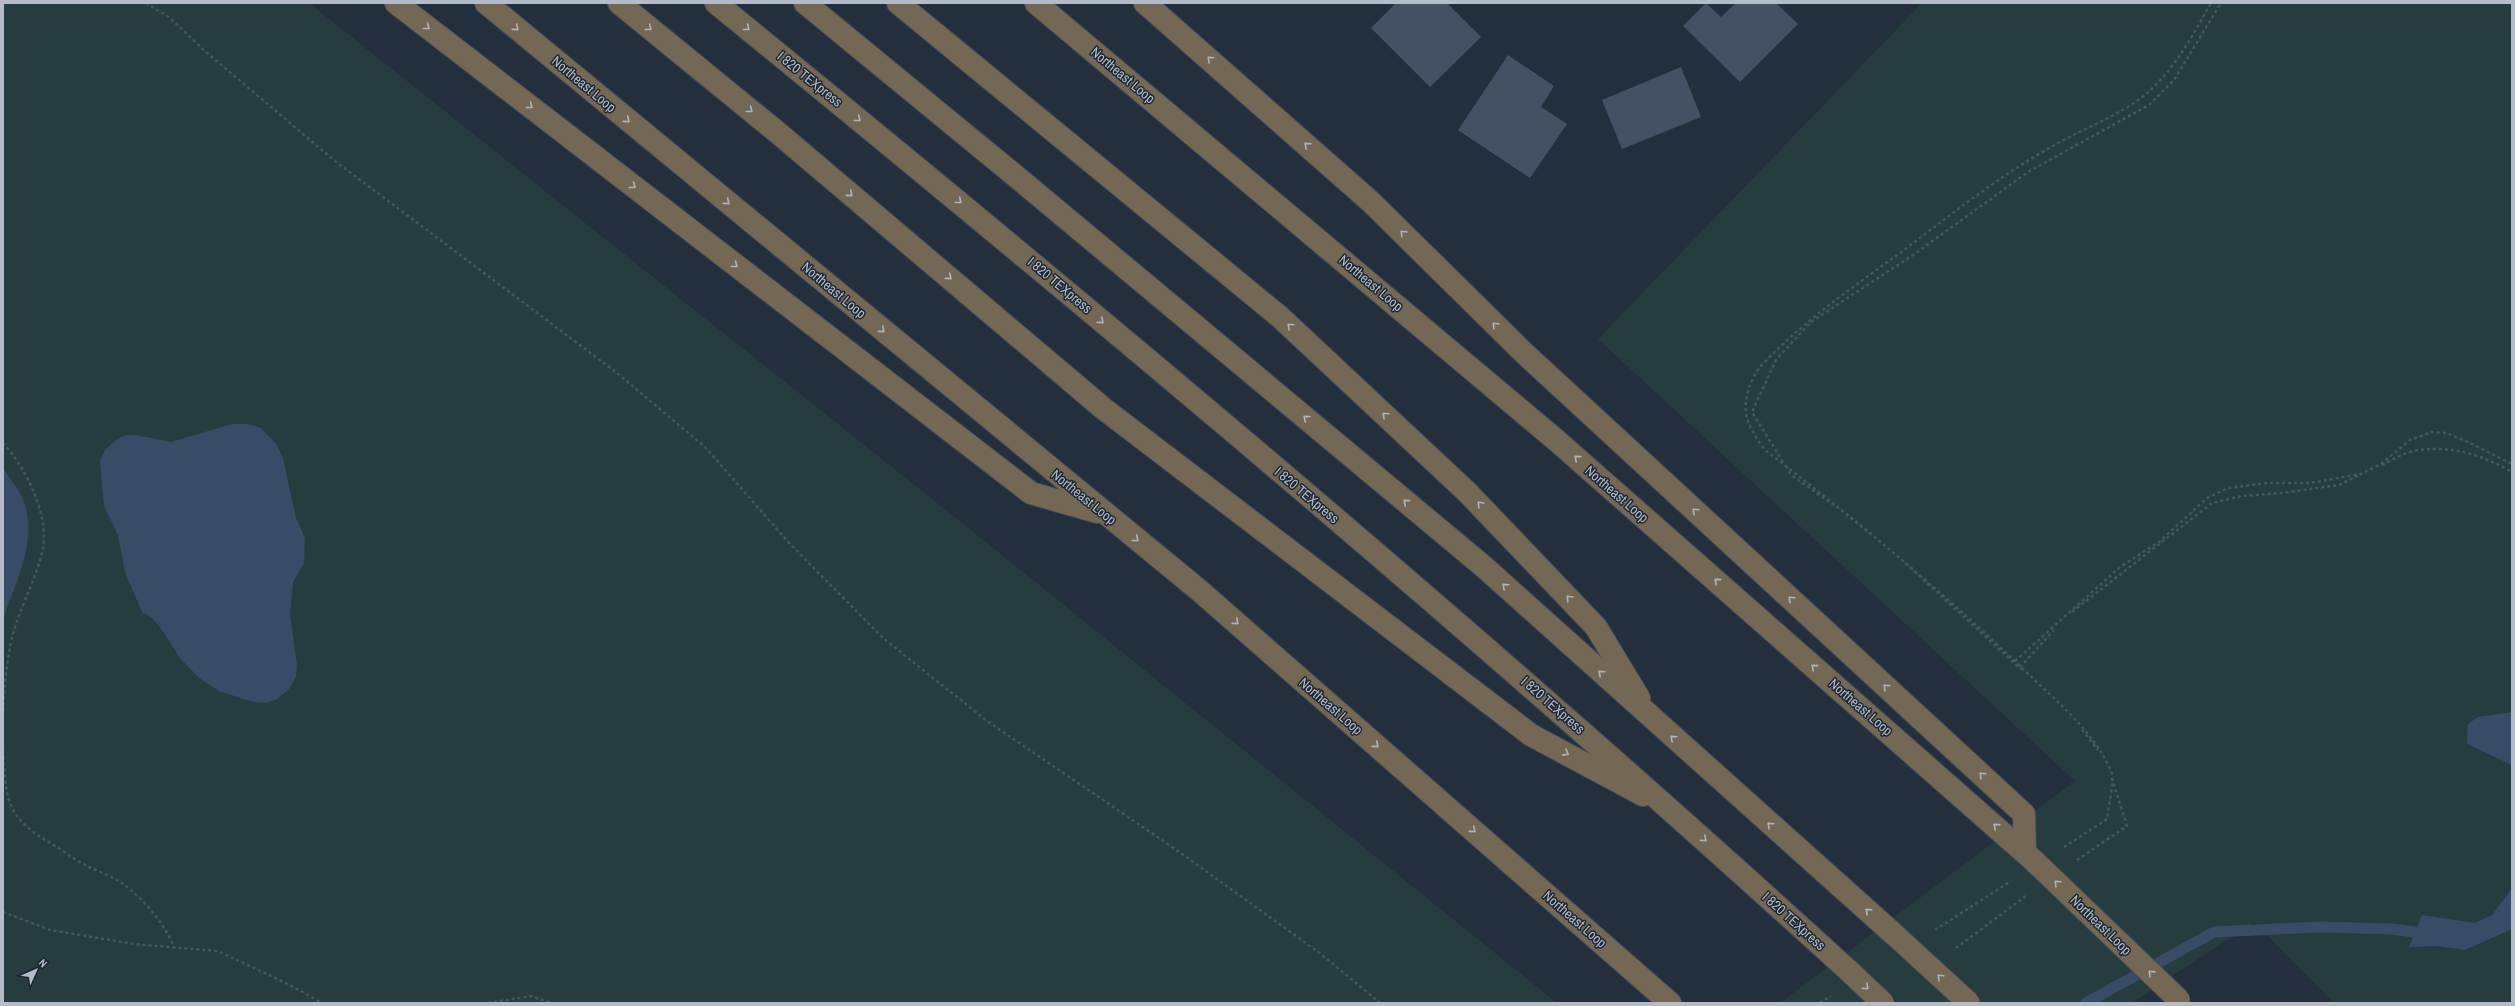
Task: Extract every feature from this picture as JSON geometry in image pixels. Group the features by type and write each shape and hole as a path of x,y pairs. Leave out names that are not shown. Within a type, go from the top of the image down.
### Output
{"highway":[{"path":"396,3 1031,493 1105,515"},
{"name":"Northeast Loop","path":"486,3 1105,515 1200,591 1670,1003"},
{"path":"619,3 783,137 1104,409 1351,599 1531,735 1676,812"},
{"name":"I 820 TEXpress","path":"716,3 985,222 1556,707 1676,812 1883,1003"},
{"path":"805,3 1018,178 1483,566 1969,1003"},
{"path":"898,3 1280,317 1467,492 1596,627 1651,718"},
{"name":"Northeast Loop","path":"1036,3 1556,440 2029,856 2181,1001"},
{"path":"1145,3 1371,202 1523,352 2024,814 2029,856"}],"path":[{"path":"146,3 170,18 206,52 335,161 617,372 705,447 790,544 884,638 987,721 1175,849 1321,954 1380,1003"},
{"path":"2211,3 2170,70 2140,99 2018,166 1832,302 1798,330 1764,362 1753,378 1746,400 1745,418 1752,433 1765,450 1864,526 1932,583 2015,661 2120,567 2159,542 2207,498 2228,488 2267,483 2309,483 2361,474 2381,464 2410,440 2432,432 2446,434 2468,442 2512,464"},
{"path":"2074,862 2126,826 2107,761 2072,718 1894,552 1791,474 1752,412 1776,360 1811,322 1916,253 2028,172 2149,105 2174,80 2221,3"},
{"path":"3,443 31,485 44,523 42,552 18,618 10,647 5,722 8,794 17,816 30,832 89,867 118,881 147,905 167,932 174,947"},
{"path":"2019,668 2056,628 2084,601 2212,503 2242,496 2289,493 2339,485 2413,451 2452,450 2482,457 2512,472"},
{"path":"1951,951 2029,894"},
{"path":"3,912 50,930 134,944 218,952 288,984 322,1003"},
{"path":"488,1003 531,996 551,1003"}],"green space":[{"path":"3,3 309,3 966,526 1557,1003 3,1003"},
{"path":"1922,3 2512,3 2512,1003 2334,1003 2254,922 2132,1003 1780,1003 2075,781 1598,339"}],"water":[{"path":"232,424 248,424 261,428 277,445 283,458 296,518 305,538 304,563 293,582 290,614 297,665 296,677 289,689 277,699 267,703 253,702 219,691 199,678 180,658 160,627 151,617 142,612 125,572 118,535 104,506 100,461 105,450 117,439 126,435 136,435 171,442"},
{"path":"3,468 24,502 28,517 28,532 27,547 19,577 3,620"},
{"path":"2512,712 2512,765 2467,744 2468,724 2478,717"},
{"path":"2510,891 2512,891 2512,929 2465,950 2437,946 2409,947 2422,915 2475,923 2492,915"}],"building":[{"path":"1396,3 1447,3 1481,37 1430,87 1371,28"},
{"path":"1706,3 1721,17 1736,3 1776,3 1798,24 1740,82 1683,26"},
{"path":"1508,55 1554,86 1541,107 1567,124 1530,178 1458,130"},
{"path":"1681,67 1701,117 1622,149 1602,100"}],"waterway":[{"path":"2086,1003 2214,932 2320,927 2392,929 2428,934"}]}
